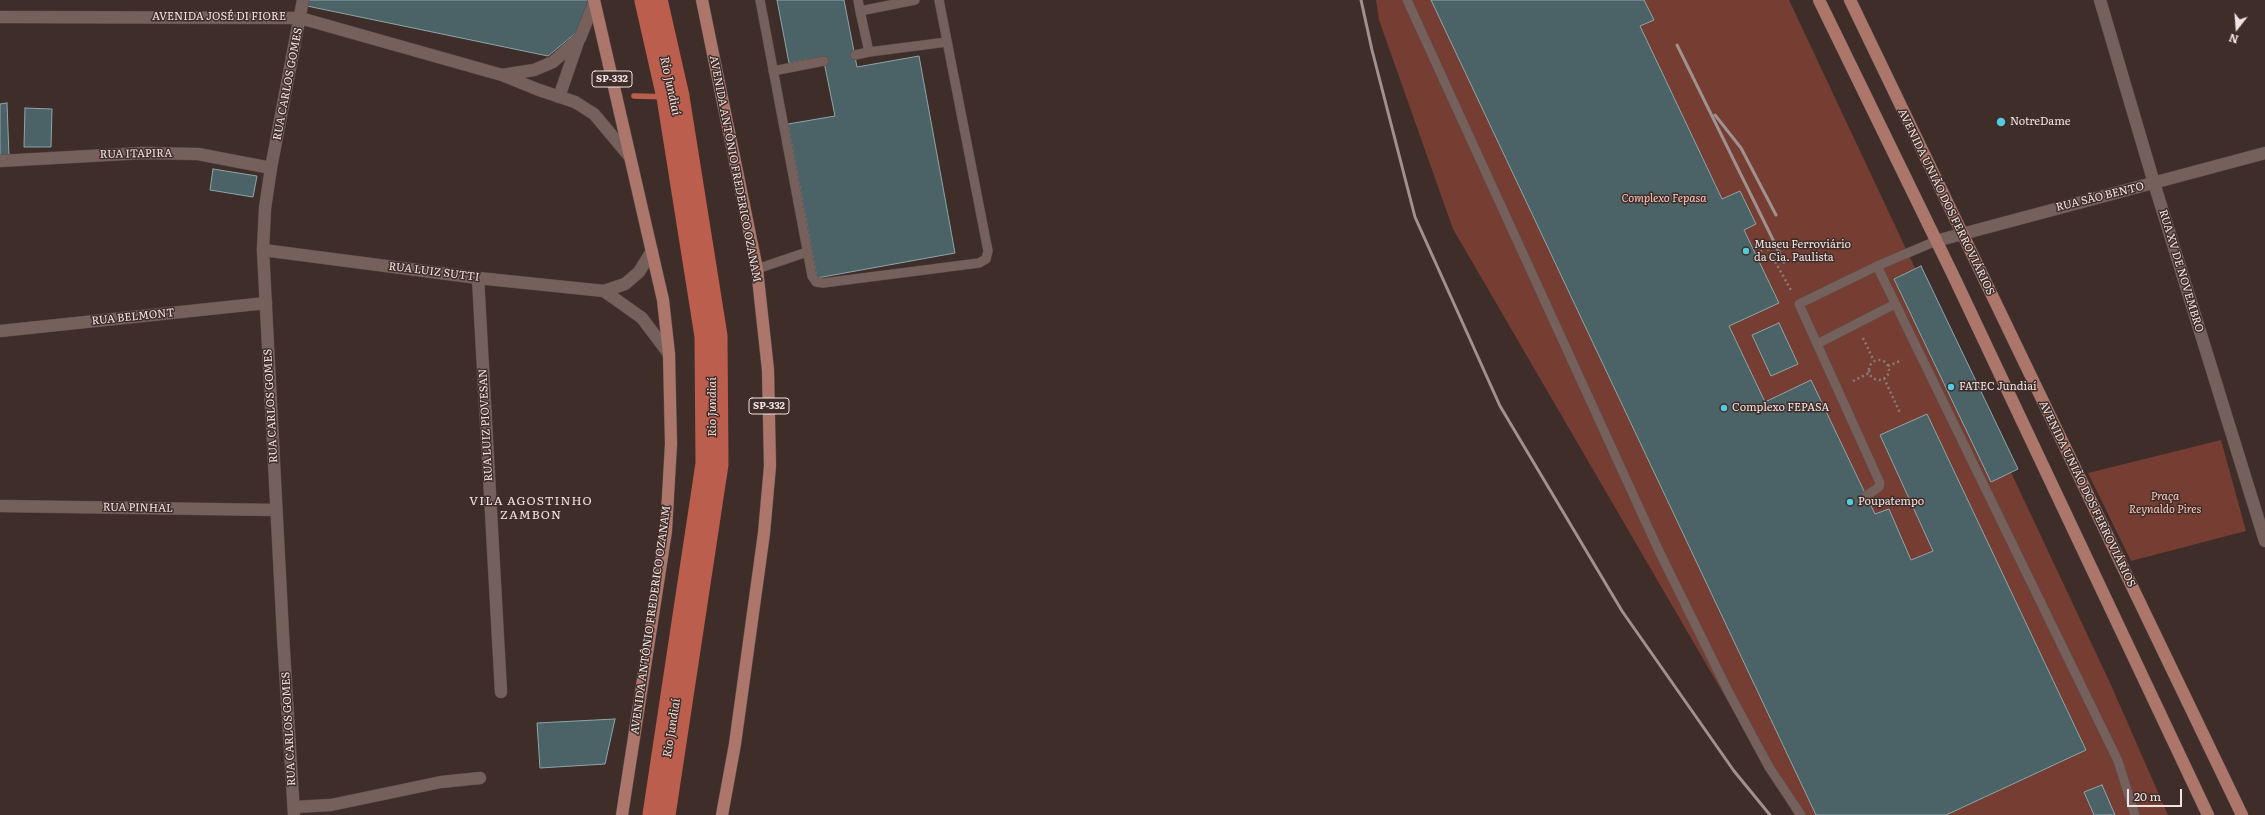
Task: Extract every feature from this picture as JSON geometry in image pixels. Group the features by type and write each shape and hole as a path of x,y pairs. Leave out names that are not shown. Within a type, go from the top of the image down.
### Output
{"main road":[{"name":"AVENIDA ANTÔNIO FREDERICO OZANAM","path":"702,0 757,269 768,370 770,466 762,549 735,744 722,815"},
{"path":"1819,0 1936,241 2208,815"},
{"name":"AVENIDA UNIÃO DOS FERROVIÁRIOS","path":"1850,0 2242,815"},
{"name":"AVENIDA ANTÔNIO FREDERICO OZANAM","path":"594,2 663,300 669,354 671,444 666,532 622,815"}],"street":[{"name":"RUA CARLOS GOMES","path":"294,811 276,510 263,250 265,208 271,168 303,0"},
{"name":"RUA XV DE NOVEMBRO","path":"2100,0 2154,183 2265,541"},
{"path":"559,97 594,2"},
{"name":"AVENIDA JOSÉ DI FIORE","path":"0,17 300,18 502,75 575,102 594,114 630,158"},
{"path":"502,75 534,70 553,62 580,38"},
{"name":"RUA ITAPIRA","path":"0,161 143,152 198,154 271,168"},
{"name":"RUA SÃO BENTO","path":"1936,241 1961,233 2265,153"},
{"name":"RUA LUIZ SUTTI","path":"263,250 478,278 604,291 625,284 639,272 652,251"},
{"name":"RUA LUIZ PIOVESAN","path":"478,278 501,692"},
{"name":"RUA LUIZ SUTTI","path":"604,291 642,318 669,354"},
{"name":"RUA BELMONT","path":"0,331 266,303"},
{"name":"RUA PINHAL","path":"0,506 276,510"},
{"path":"294,811 331,805 441,782 480,778"}],"lane":[{"path":"760,0 812,276 816,282 823,284 979,264 986,259 988,251 940,0"},
{"path":"858,0 869,52"},
{"path":"860,11 915,0"},
{"path":"1407,0 1658,549 1746,726 1769,768 1801,815"},
{"path":"855,55 947,42"},
{"path":"773,71 824,61"},
{"path":"1866,496 1879,487 1880,482 1799,304 1876,266 1936,241"},
{"path":"757,269 807,252"},
{"path":"1876,266 2118,761 2135,815"},
{"path":"1816,344 1895,304"}],"path":[{"path":"1756,254 1768,247 1799,304"},
{"path":"1863,338 1874,360"},
{"path":"1874,360 1884,361 1888,366 1888,373 1884,378 1875,379 1869,373 1869,366 1874,360"},
{"path":"1888,366 1902,360"},
{"path":"1853,381 1869,373"},
{"path":"1884,378 1900,413"}],"green space":[{"name":"Complexo Fepasa","path":"1376,0 1789,0 2111,685 2168,815 1794,815 1453,229 1379,20"},
{"name":"Praça Reynaldo Pires","path":"2221,440 2246,531 2131,561 2088,473"}],"building":[{"path":"308,0 588,0 589,2 576,33 548,56 307,6"},
{"path":"777,0 844,0 857,67 919,56 955,253 817,278 788,124 835,116 823,57 789,63"},
{"name":"Complexo FEPASA","path":"1431,0 1644,0 1654,20 1640,26 1722,199 1740,191 1756,224 1744,230 1779,303 1729,326 1765,402 1811,380 1875,514 1889,509 1911,560 1933,551 1880,435 1927,414 2086,750 1946,815 1816,815"},
{"path":"7,103 9,157 0,157 0,104"},
{"path":"25,108 52,109 51,147 24,147"},
{"path":"213,169 257,176 253,197 210,190"},
{"path":"1921,266 2018,469 1991,482 1894,279"},
{"path":"1779,323 1798,364 1771,376 1752,335"},
{"path":"615,719 605,764 540,768 537,723"},
{"path":"2102,785 2115,815 2094,815 2084,792"}],"waterway":[{"name":"Rio Jundiaí","path":"651,0 673,97 711,336 712,464 659,815"},
{"path":"634,96 673,97"}],"railway":[{"path":"1361,0 1372,50 1415,217 1500,406 1622,611 1734,771 1770,815"},
{"path":"1677,45 1784,262"},
{"path":"1715,115 1741,148 1776,215"}],"place":[{"name":"NotreDame","path":"2001,122"},
{"name":"Museu Ferroviário da Cia. Paulista","path":"1746,251"},
{"name":"FATEC Jundiaí","path":"1951,387"},
{"name":"Complexo FEPASA","path":"1724,408"},
{"name":"Poupatempo","path":"1850,502"}],"district":[{"name":"VILA AGOSTINHO ZAMBON","path":"531,508"}]}
